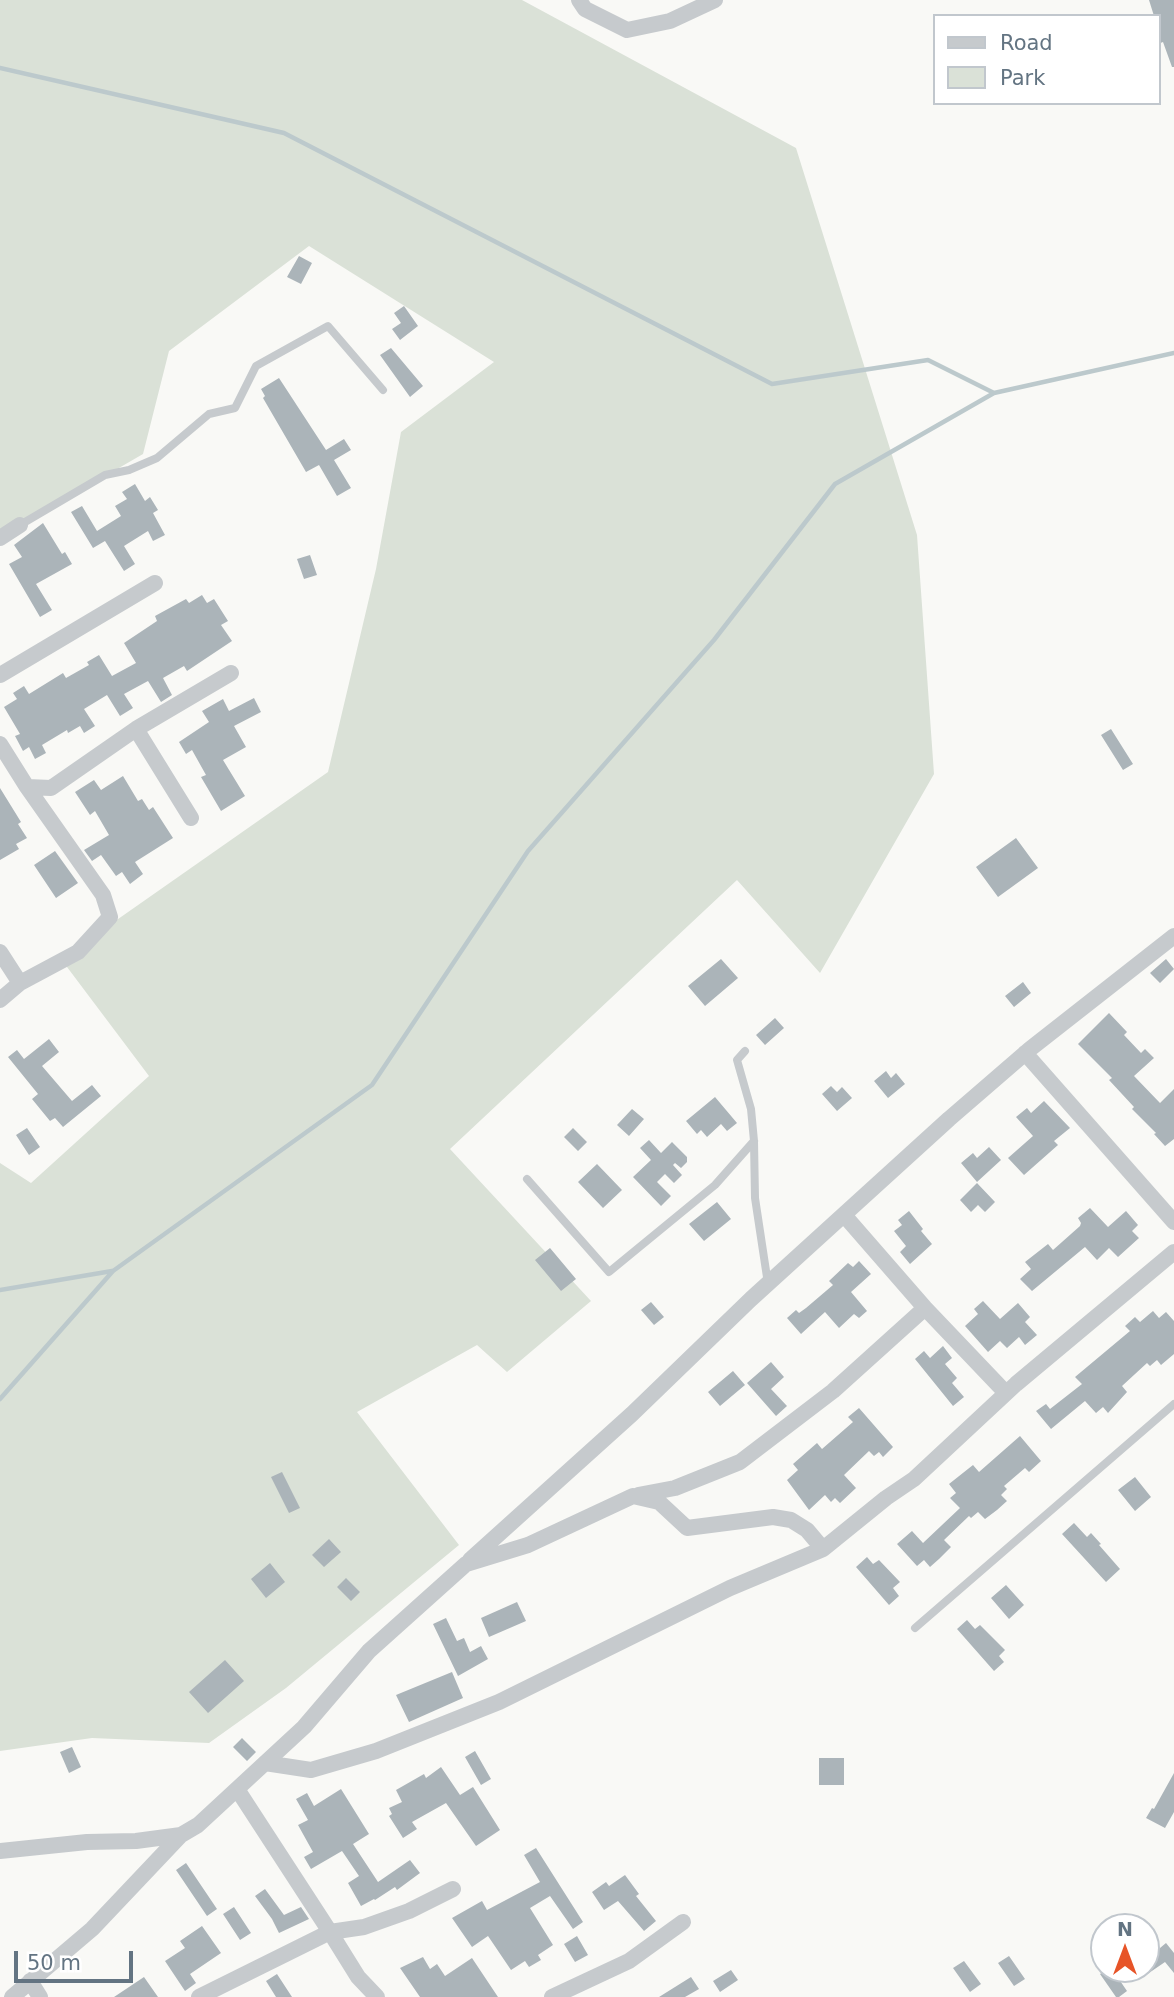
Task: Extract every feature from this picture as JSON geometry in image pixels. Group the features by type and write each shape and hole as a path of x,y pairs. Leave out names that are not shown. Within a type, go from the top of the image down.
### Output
{"street":[{"path":"579,0 585,9 627,30 670,21 715,0"},
{"path":"0,538 20,525"},
{"path":"0,675 155,583"},
{"path":"27,787 51,788 136,729 231,673"},
{"path":"136,729 191,818"},
{"path":"0,744 103,895 110,917 78,952 20,983 0,1000"},
{"path":"12,1997 92,1929 181,1835 198,1825 304,1727 369,1651 632,1414 768,1284 948,1119 1026,1053 1174,936"},
{"path":"0,952 20,983"},
{"path":"1026,1053 1174,1222"},
{"path":"844,1215 925,1308 1006,1393"},
{"path":"265,1763 311,1770 376,1751 499,1703 730,1588 823,1549 914,1479 1006,1393 1174,1252"},
{"path":"466,1564 528,1545 633,1496 675,1488 740,1462 833,1391 925,1308"},
{"path":"633,1496 659,1503 687,1528 773,1517 791,1520 807,1530 823,1549"},
{"path":"237,1788 358,1977 377,1997"},
{"path":"0,1851 181,1835"},
{"path":"200,1997 330,1932 364,1927 409,1911 453,1889"},
{"path":"552,1997 629,1961 683,1922"},
{"path":"30,1982 40,1997"}],"lane":[{"path":"20,525 105,475 129,470 157,458 209,414 235,408 256,366 328,326 383,390"},
{"path":"745,1051 737,1060 751,1109 755,1198 768,1284"},
{"path":"527,1179 609,1272 715,1185 754,1141"},
{"path":"915,1628 1174,1404"}],"green space":[{"path":"0,0 522,0 796,148 917,535 934,774 820,973 737,880 450,1149 591,1301 507,1372 477,1345 357,1412 459,1545 286,1688 209,1743 92,1738 0,1751 0,1163 31,1183 149,1076 61,959 328,772 376,569 401,432 494,362 309,246 169,351 143,454 0,537"}],"building":[{"path":"1149,0 1174,0 1174,67 1163,42 1160,43 1160,14 1153,14"},
{"path":"299,256 312,263 301,284 287,277"},
{"path":"404,306 418,326 400,340 392,329 401,323 394,313"},
{"path":"391,348 423,386 410,397 380,355"},
{"path":"279,378 326,450 344,439 351,450 334,460 351,488 337,496 319,465 306,472 263,398 265,396 261,389"},
{"path":"135,484 145,501 150,497 158,510 153,513 165,535 153,541 148,531 124,546 135,564 124,571 105,541 93,548 71,512 82,506 97,531 121,516 115,506 127,499 122,492"},
{"path":"43,523 62,554 65,552 72,564 36,584 52,610 40,617 9,564 22,557 14,545"},
{"path":"310,555 317,575 304,579 297,559"},
{"path":"202,595 207,603 214,599 228,621 221,625 232,641 187,671 184,666 163,678 172,695 161,702 148,681 124,694 133,708 120,716 107,695 84,709 95,726 84,733 80,726 68,733 67,730 42,745 46,753 35,759 29,747 23,751 15,736 20,734 4,707 17,699 13,693 24,686 29,694 63,673 66,678 89,665 87,662 99,655 112,676 136,663 124,643 157,621 155,616 186,599 189,603"},
{"path":"254,698 261,712 234,726 246,747 223,760 245,796 221,811 201,777 206,775 192,750 186,754 179,742 209,722 202,711 223,699 229,711"},
{"path":"1111,729 1133,764 1123,770 1101,735"},
{"path":"123,776 138,801 142,799 149,810 153,807 173,838 135,862 143,874 130,884 122,872 116,876 101,855 92,861 84,850 109,835 95,811 90,815 75,792 94,780 101,790"},
{"path":"0,788 21,822 18,824 27,838 16,844 19,849 0,860"},
{"path":"1016,838 1038,868 998,897 976,867"},
{"path":"55,851 78,883 56,898 34,865"},
{"path":"721,959 738,978 705,1006 688,986"},
{"path":"1166,959 1174,969 1160,983 1150,973"},
{"path":"1023,982 1031,993 1014,1007 1005,996"},
{"path":"1109,1013 1127,1032 1124,1035 1141,1053 1145,1049 1154,1058 1134,1076 1160,1103 1174,1089 1174,1139 1165,1146 1109,1080 1112,1078 1078,1044"},
{"path":"775,1018 784,1028 765,1045 756,1035"},
{"path":"49,1039 59,1052 42,1066 72,1101 92,1085 101,1096 63,1127 55,1118 50,1121 32,1099 38,1094 8,1057 17,1050 24,1059"},
{"path":"886,1071 891,1078 896,1073 905,1084 888,1098 874,1081"},
{"path":"831,1086 837,1092 842,1087 852,1098 837,1111 822,1094"},
{"path":"715,1097 737,1123 727,1131 721,1124 707,1137 701,1130 697,1134 686,1121"},
{"path":"1044,1101 1070,1128 1054,1141 1058,1145 1024,1175 1008,1158 1033,1136 1016,1117 1027,1108 1031,1113"},
{"path":"632,1109 644,1119 629,1136 617,1125"},
{"path":"27,1128 40,1147 29,1155 16,1135"},
{"path":"573,1128 587,1142 578,1151 564,1137"},
{"path":"649,1140 661,1153 672,1142 687,1157 687,1162 681,1168 675,1163 673,1165 682,1175 674,1183 665,1174 657,1182 671,1196 661,1206 633,1177 651,1160 640,1148"},
{"path":"989,1147 1001,1160 977,1182 961,1163 973,1153 977,1158"},
{"path":"597,1164 622,1190 603,1208 578,1182"},
{"path":"977,1183 995,1202 985,1212 978,1205 971,1212 960,1200"},
{"path":"717,1202 731,1219 704,1241 689,1224"},
{"path":"1090,1208 1108,1227 1126,1211 1138,1225 1132,1231 1139,1238 1118,1257 1109,1248 1097,1260 1085,1247 1032,1291 1020,1279 1031,1269 1025,1262 1048,1244 1053,1250 1080,1226 1078,1218"},
{"path":"909,1211 932,1244 910,1264 900,1252 906,1246 894,1231 902,1225 898,1220"},
{"path":"550,1248 576,1279 561,1291 535,1260"},
{"path":"859,1261 871,1274 851,1292 867,1311 859,1318 854,1314 839,1328 825,1312 801,1334 787,1318 796,1310 799,1313 806,1308 833,1285 829,1281 848,1263 853,1267"},
{"path":"983,1301 1000,1319 1018,1303 1030,1317 1025,1322 1037,1335 1025,1345 1019,1337 1007,1348 1000,1341 988,1352 965,1326 978,1314 974,1309"},
{"path":"651,1302 664,1317 654,1325 641,1310"},
{"path":"1153,1311 1159,1318 1166,1312 1174,1321 1174,1354 1161,1365 1157,1360 1150,1366 1147,1363 1122,1386 1127,1392 1108,1413 1103,1407 1096,1413 1085,1401 1051,1429 1036,1411 1046,1404 1050,1409 1082,1384 1075,1377 1130,1331 1125,1326 1135,1317 1140,1322"},
{"path":"943,1346 952,1358 945,1364 957,1378 952,1383 964,1397 953,1406 915,1359 924,1351 930,1358"},
{"path":"771,1362 784,1377 771,1389 787,1406 776,1416 747,1383"},
{"path":"733,1371 745,1385 720,1406 708,1392"},
{"path":"859,1408 893,1447 883,1457 879,1452 874,1456 869,1451 844,1475 856,1488 840,1503 835,1498 831,1502 825,1495 809,1510 787,1480 798,1470 793,1464 817,1443 822,1449 853,1422 848,1417"},
{"path":"1020,1436 1041,1461 1029,1472 1025,1468 1004,1486 1007,1489 1001,1495 1007,1501 997,1510 985,1519 978,1512 971,1518 969,1516 944,1540 951,1547 930,1567 924,1560 917,1566 897,1544 912,1531 923,1543 960,1508 950,1498 956,1493 949,1484 973,1465 979,1472"},
{"path":"282,1472 300,1508 289,1513 271,1477"},
{"path":"1135,1477 1151,1497 1135,1511 1118,1490"},
{"path":"1074,1523 1087,1537 1091,1533 1120,1569 1106,1582 1062,1534"},
{"path":"329,1539 341,1552 324,1567 312,1555"},
{"path":"867,1557 873,1564 879,1560 900,1582 893,1588 899,1596 889,1605 856,1567"},
{"path":"270,1563 285,1582 266,1598 251,1579"},
{"path":"346,1578 360,1592 351,1601 337,1587"},
{"path":"1006,1585 1024,1605 1009,1619 991,1598"},
{"path":"517,1602 526,1621 489,1637 481,1618"},
{"path":"446,1618 457,1641 464,1638 470,1652 481,1646 488,1659 458,1676 433,1624"},
{"path":"967,1620 975,1629 980,1625 1005,1650 999,1656 1004,1662 994,1671 957,1629"},
{"path":"225,1660 244,1681 208,1713 189,1692"},
{"path":"452,1672 463,1698 409,1722 396,1695"},
{"path":"242,1738 256,1752 247,1761 233,1747"},
{"path":"72,1747 81,1767 69,1773 60,1752"},
{"path":"475,1751 491,1779 481,1785 465,1757"},
{"path":"819,1758 844,1758 844,1785 819,1785"},
{"path":"441,1767 460,1795 473,1787 500,1830 476,1846 446,1803 412,1822 417,1829 403,1838 389,1816 392,1814 389,1808 402,1802 396,1790 424,1774 426,1778"},
{"path":"1174,1773 1174,1812 1165,1828 1146,1818"},
{"path":"341,1789 369,1834 353,1844 378,1882 410,1860 420,1873 397,1890 395,1887 361,1906 348,1883 359,1876 342,1851 311,1869 304,1857 313,1852 298,1825 308,1820 296,1799 307,1793 314,1806"},
{"path":"536,1848 583,1922 573,1929 550,1896 530,1908 553,1945 538,1955 541,1960 529,1967 525,1961 511,1970 488,1936 472,1947 452,1918 482,1901 487,1910 540,1882 524,1855"},
{"path":"186,1863 217,1909 207,1916 176,1870"},
{"path":"625,1875 639,1894 636,1896 656,1921 644,1931 618,1901 604,1910 592,1892 606,1882 609,1886"},
{"path":"265,1889 284,1915 301,1907 309,1919 279,1933 255,1896"},
{"path":"234,1907 251,1933 240,1940 223,1914"},
{"path":"202,1926 221,1953 190,1974 196,1983 185,1991 165,1961 185,1948 180,1941"},
{"path":"577,1936 588,1955 575,1962 564,1944"},
{"path":"1166,1943 1174,1953 1174,1973 1165,1962 1160,1965 1160,1948"},
{"path":"1009,1956 1025,1979 1014,1986 998,1963"},
{"path":"423,1957 430,1969 437,1964 445,1976 472,1958 498,1997 420,1997 400,1968"},
{"path":"964,1961 981,1984 970,1992 953,1968"},
{"path":"731,1970 738,1980 720,1992 713,1981"},
{"path":"277,1974 292,1997 276,1997 266,1981"},
{"path":"144,1977 158,1997 114,1997"},
{"path":"691,1977 699,1989 685,1997 659,1997"},
{"path":"1106,1983 1122,1983 1127,1991 1116,1997"}],"waterway":[{"path":"0,68 284,133 772,384 928,360 994,393"},
{"path":"0,1399 113,1271 372,1085 528,851 714,640 835,484 994,393 1174,353"},
{"path":"0,1290 112,1271"}]}
